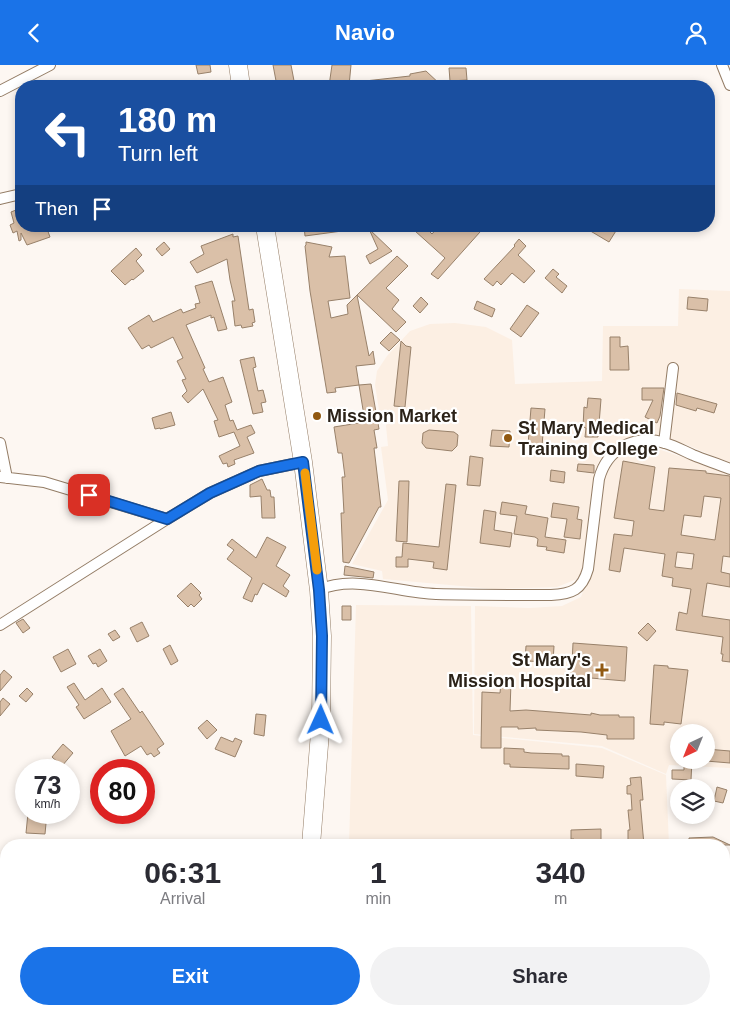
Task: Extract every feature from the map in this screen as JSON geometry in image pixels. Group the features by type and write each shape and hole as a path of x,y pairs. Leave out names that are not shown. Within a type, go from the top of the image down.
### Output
{"highway":[{"path":"238,65 240,80"},
{"path":"266,232 303,462 319,590 322,636 321,720 311,839"}],"street":[{"path":"21,80 50,65"},
{"path":"722,65 730,85"},
{"path":"0,91 15,83"},
{"path":"0,199 15,195"},
{"path":"664,443 673,368"},
{"path":"319,590 340,583 370,585 434,594 551,595 569,593 582,585 588,569 598,479 604,463 614,452 627,444 646,439 664,443 730,469"},
{"path":"0,443 3,478 44,482 167,519"},
{"path":"0,625 210,493 259,471 303,462"}],"shaded area":[{"name":"St Mary Medical Training College","path":"679,289 730,291 730,463 685,444 670,440 644,436 620,441 599,461 594,477 582,571 577,579 557,587 494,589 383,579 382,571 352,564 388,500 381,447 388,446 385,416 380,416 375,385 377,371 387,356 410,331 430,324 455,323 486,327 512,340 515,384 602,381 603,326 678,326"},
{"name":"St Mary's Mission Hospital","path":"636,445 649,446 730,473 730,768 715,767 715,724 670,724 670,765 666,774 602,746 474,734 475,606 529,608 562,606 581,597 589,576 602,478 615,455"},
{"path":"356,605 471,606 473,735 602,748 666,775 669,839 349,839"}],"building":[{"path":"196,65 210,65 211,72 198,74"},
{"path":"273,65 291,65 294,80 276,80"},
{"path":"332,65 351,65 350,80 330,80"},
{"path":"449,68 466,68 467,80 450,80"},
{"path":"426,71 436,80 374,80 410,76 410,74"},
{"path":"15,210 15,232 13,233 10,225 14,223 11,212"},
{"path":"17,232 48,232 50,237 27,245 21,233 21,240 19,241"},
{"path":"305,232 335,232 305,236"},
{"path":"370,232 392,251 370,264 366,256 378,249"},
{"path":"416,232 430,232 432,234 434,232 480,232 438,279 431,274 445,258"},
{"path":"592,232 615,232 609,242"},
{"path":"233,234 233,237 238,236 249,310 253,309 255,322 252,323 253,326 242,328 241,325 235,326 232,301 235,301 227,259 197,273 190,262 204,254 201,246"},
{"path":"519,239 526,246 518,255 535,271 524,283 512,273 501,285 497,281 493,286 484,279 515,246"},
{"path":"164,242 170,249 162,256 156,249"},
{"path":"306,242 332,247 329,257 345,256 350,298 328,301 331,318 348,314 347,305 357,295 369,356 373,351 375,364 356,366 359,385 335,388 336,392 327,393 310,291"},
{"path":"136,248 142,255 136,261 144,271 125,285 111,271"},
{"path":"397,256 408,266 386,288 399,300 392,309 406,322 396,332 357,295"},
{"path":"553,269 559,274 556,277 567,286 562,293 545,278"},
{"path":"212,281 227,329 218,331 214,317 211,318 211,315 186,325 205,368 203,369 209,382 223,377 232,402 225,405 230,421 233,420 237,430 251,425 255,433 247,437 254,453 234,460 235,464 228,467 227,463 223,464 219,456 240,446 234,432 219,437 214,421 218,420 203,389 188,403 182,396 187,391 182,380 186,379 177,361 183,358 173,337 151,348 149,345 142,349 128,328 149,315 153,322 181,309 183,313 196,308 195,304 200,303 195,286"},
{"path":"421,297 428,304 420,313 413,306"},
{"path":"688,297 708,299 707,311 687,309"},
{"path":"477,301 495,309 492,317 474,309"},
{"path":"527,305 539,313 521,337 510,329"},
{"path":"391,332 400,340 389,351 380,343"},
{"path":"610,337 620,337 620,347 628,346 629,370 610,370"},
{"path":"401,341 406,346 411,347 405,407 394,406"},
{"path":"254,357 256,367 253,368 258,391 263,390 266,402 261,403 263,412 253,414 240,360"},
{"path":"371,384 379,429 374,430 377,448 374,448 381,507 379,507 349,563 343,562 341,513 344,513 342,477 345,477 342,453 338,453 334,427 365,422 359,385"},
{"path":"642,388 664,388 660,416 657,423 645,417 653,400 642,400"},
{"path":"677,393 717,404 714,413 697,408 696,411 676,405"},
{"path":"588,398 601,399 598,437 585,437 586,428 583,427 584,407 587,408"},
{"path":"531,408 545,409 542,446 528,445"},
{"path":"171,412 175,425 155,429 152,418"},
{"path":"429,430 454,432 458,435 457,446 452,451 426,448 422,443 423,433"},
{"path":"492,430 510,431 509,447 490,446"},
{"path":"470,456 483,458 480,486 467,485"},
{"path":"623,461 655,467 649,509 664,511 669,468 706,471 706,473 730,476 730,557 723,556 721,572 730,574 730,587 707,583 702,616 730,620 730,662 722,661 723,637 676,630 679,612 687,614 691,589 672,586 673,578 662,576 665,554 624,548 620,572 609,570 614,534 632,536 634,521 614,518","holes":["704,496 721,498 715,540 681,535 684,515 701,517","677,552 694,554 692,569 675,567"]},
{"path":"578,464 594,465 594,473 577,471"},
{"path":"551,470 565,472 564,483 550,481"},
{"path":"262,479 267,490 270,490 271,497 274,497 275,518 262,518 261,496 250,497 250,485"},
{"path":"399,481 409,481 407,542 396,541"},
{"path":"446,484 456,485 447,570 433,568 434,562 408,559 408,567 396,567 396,557 402,557 403,543 439,547"},
{"path":"502,502 527,506 525,514 548,518 545,537 566,540 564,553 546,550 547,547 537,546 538,539 535,537 514,534 517,516 500,514"},
{"path":"553,503 579,507 577,519 582,520 580,539 564,537 567,519 551,517"},
{"path":"484,510 496,512 494,530 512,533 510,547 480,543"},
{"path":"267,537 286,547 276,566 290,575 283,586 289,591 286,597 263,583 252,602 243,598 252,578 227,559 234,550 227,545 232,539 256,558"},
{"path":"345,566 374,572 373,578 344,575"},
{"path":"191,583 201,593 199,595 202,599 194,607 191,604 188,607 177,596"},
{"path":"342,606 351,606 351,620 342,620"},
{"path":"23,619 30,628 23,633 16,623"},
{"path":"142,622 149,636 137,642 130,628"},
{"path":"648,623 656,631 647,641 638,633"},
{"path":"115,630 120,637 113,641 108,634"},
{"path":"573,643 627,647 625,681 568,676 569,664 572,664"},
{"path":"170,645 178,661 171,665 163,649"},
{"path":"526,646 554,646 553,662 525,661"},
{"path":"68,649 76,664 61,672 53,657"},
{"path":"100,649 107,661 98,667 96,663 93,664 88,656"},
{"path":"654,665 688,670 681,724 664,722 664,725 650,724"},
{"path":"4,670 12,677 0,691 0,675"},
{"path":"501,682 511,682 510,711 526,710 591,715 591,713 634,717 634,739 607,739 607,735 581,732 501,727 501,748 481,748 482,692 500,693"},
{"path":"74,683 85,700 102,688 111,702 84,719 76,707 79,705 67,687"},
{"path":"27,688 33,694 26,702 19,696"},
{"path":"123,688 140,713 142,711 164,744 157,749 160,753 154,757 151,753 147,755 141,746 125,756 111,731 131,719 114,694"},
{"path":"3,698 10,704 0,716 0,702"},
{"path":"256,714 266,715 264,736 254,734"},
{"path":"207,720 217,730 207,739 198,728"},
{"path":"221,737 233,742 235,738 242,741 235,757 215,749"},
{"path":"63,744 73,753 68,759 54,759 52,757"},
{"path":"504,748 524,749 524,752 531,753 569,756 569,769 510,767 510,764 504,764"},
{"path":"715,750 730,751 730,763 715,762"},
{"path":"576,764 604,766 603,778 576,776"},
{"path":"692,769 691,779 672,779 672,770"},
{"path":"641,777 643,800 640,800 643,839 628,839 628,830 630,830 628,810 632,810 631,794 627,794 627,786 631,785 630,778"},
{"path":"717,787 727,790 723,803 715,801"},
{"path":"27,824 46,824 45,834 26,833"},
{"path":"601,829 601,839 571,839 571,830"},
{"path":"713,837 717,839 689,839"}],"slow traffic":[{"path":"305,473 317,570"}],"place":[{"name":"Mission Market","path":"317,416"},
{"name":"St Mary Medical Training College","path":"508,438"},
{"name":"St Mary's Mission Hospital","path":"602,670"}],"route":[{"path":"89,495 167,519 210,493 259,471 303,462 319,590 322,636 321,720"}]}
